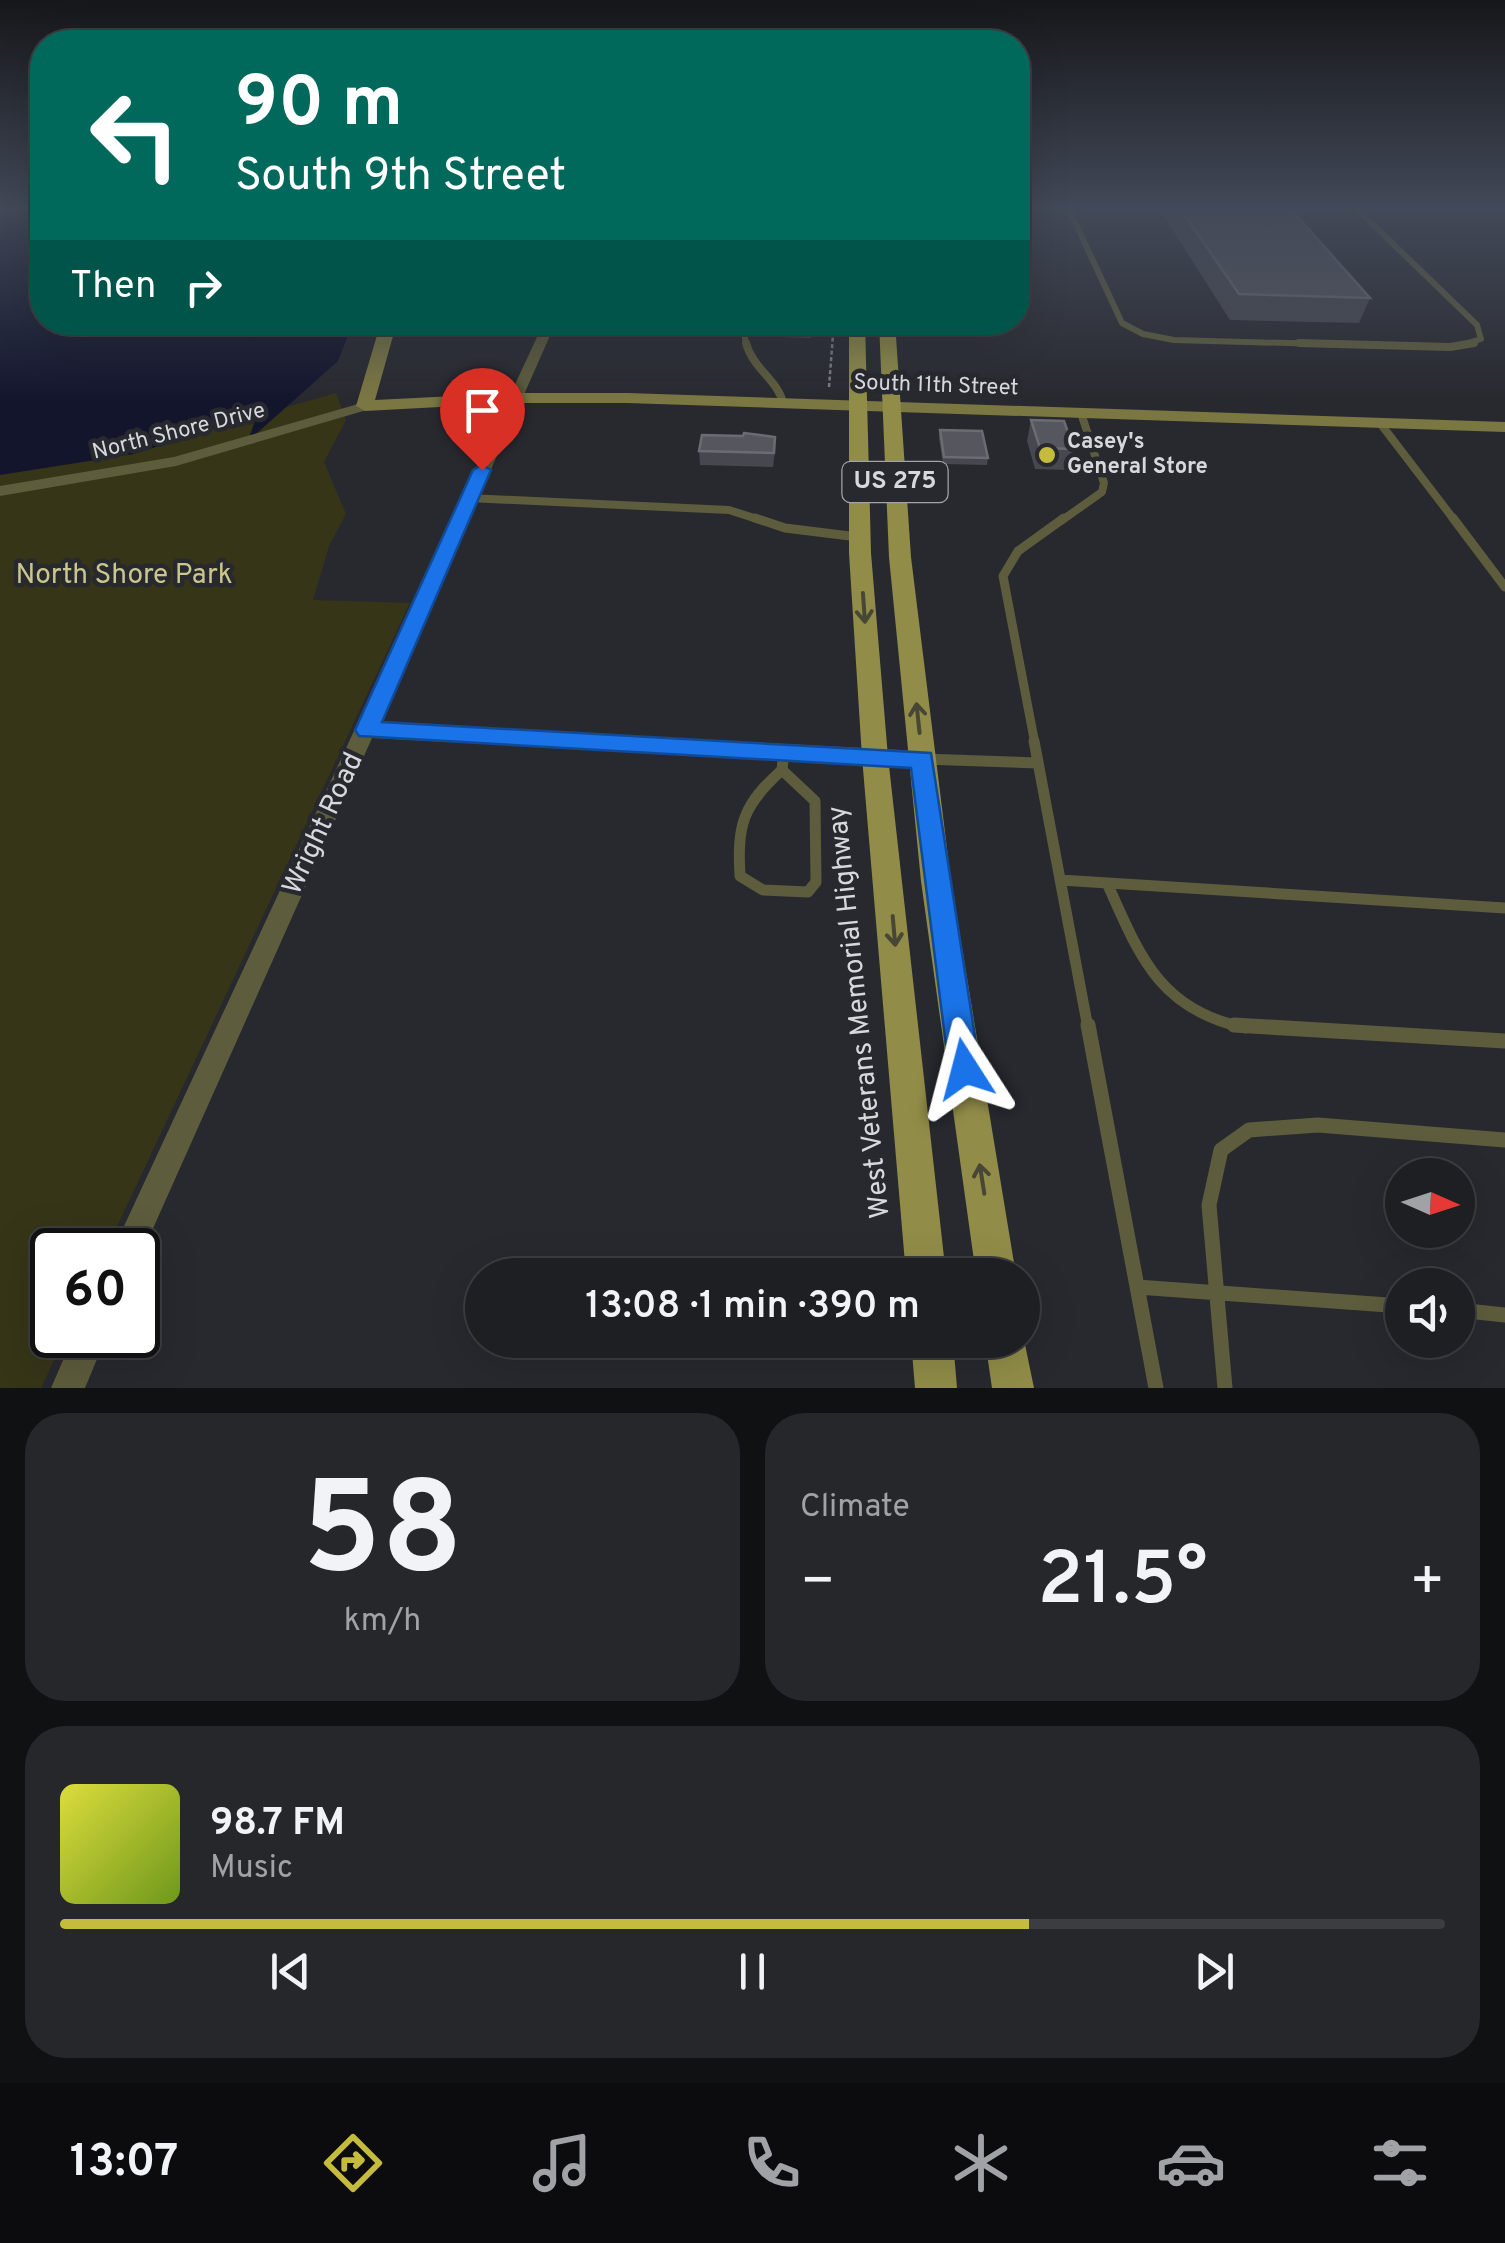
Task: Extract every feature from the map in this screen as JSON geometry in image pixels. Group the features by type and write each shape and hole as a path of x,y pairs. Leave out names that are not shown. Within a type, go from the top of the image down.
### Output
{"main road":[{"name":"West Veterans Memorial Highway","path":"857,335 859,538 875,757 924,1258"},
{"name":"US 275","path":"888,335 900,557 922,759 936,881 993,1258"},
{"path":"934,1358 936,1388"},
{"path":"1009,1358 1013,1388"}],"street":[{"path":"365,406 385,335"},
{"name":"Wright Road","path":"140,1228 544,335"},
{"name":"South 11th Street","path":"365,406 516,398 1505,426"},
{"name":"North Shore Drive","path":"0,491 176,461 365,406"},
{"path":"367,730 783,761 922,759"},
{"path":"68,1388 81,1358"}],"lane":[{"path":"1097,272 1116,316 1143,334 1174,340 1450,347 1481,339 1477,325 1422,272"},
{"path":"745,335 750,360 760,377 780,388 783,403"},
{"path":"1081,413 1104,483 1102,492 1018,551 1003,576 1156,1388"},
{"path":"1380,422 1505,587"},
{"path":"468,498 730,510 784,528 859,538"},
{"path":"922,759 1037,763"},
{"path":"783,761 815,801 816,882 808,892 790,894 750,887 740,876 741,822 751,796 783,761"},
{"path":"1060,880 1505,908"},
{"path":"1108,883 1133,941 1169,994 1209,1020 1251,1029 1505,1041"},
{"path":"1225,1388 1208,1206 1222,1150 1250,1130 1318,1125 1505,1140"},
{"path":"1137,1287 1385,1305"},
{"path":"1475,1312 1505,1315"}],"path":[{"path":"826,404 833,335"}],"green space":[{"name":"North Shore Park","path":"336,393 346,420 324,462 346,514 329,546 313,600 410,603 116,1228 30,1228 30,1358 55,1358 41,1388 0,1388 0,473 241,420"}],"water":[{"path":"0,272 30,272 30,335 348,335 338,361 248,441 257,415 134,454 0,475"}],"building":[{"path":"1224,272 1347,272 1370,298 1239,294"},
{"path":"1031,420 1064,421 1074,449 1040,448"},
{"path":"940,430 982,431 988,458 944,457"},
{"path":"744,433 775,437 774,453 699,451 702,435"}],"place":[{"name":"Casey's General Store","path":"1047,455"}],"route":[{"path":"482,470 367,730 922,759 965,1069"}]}
